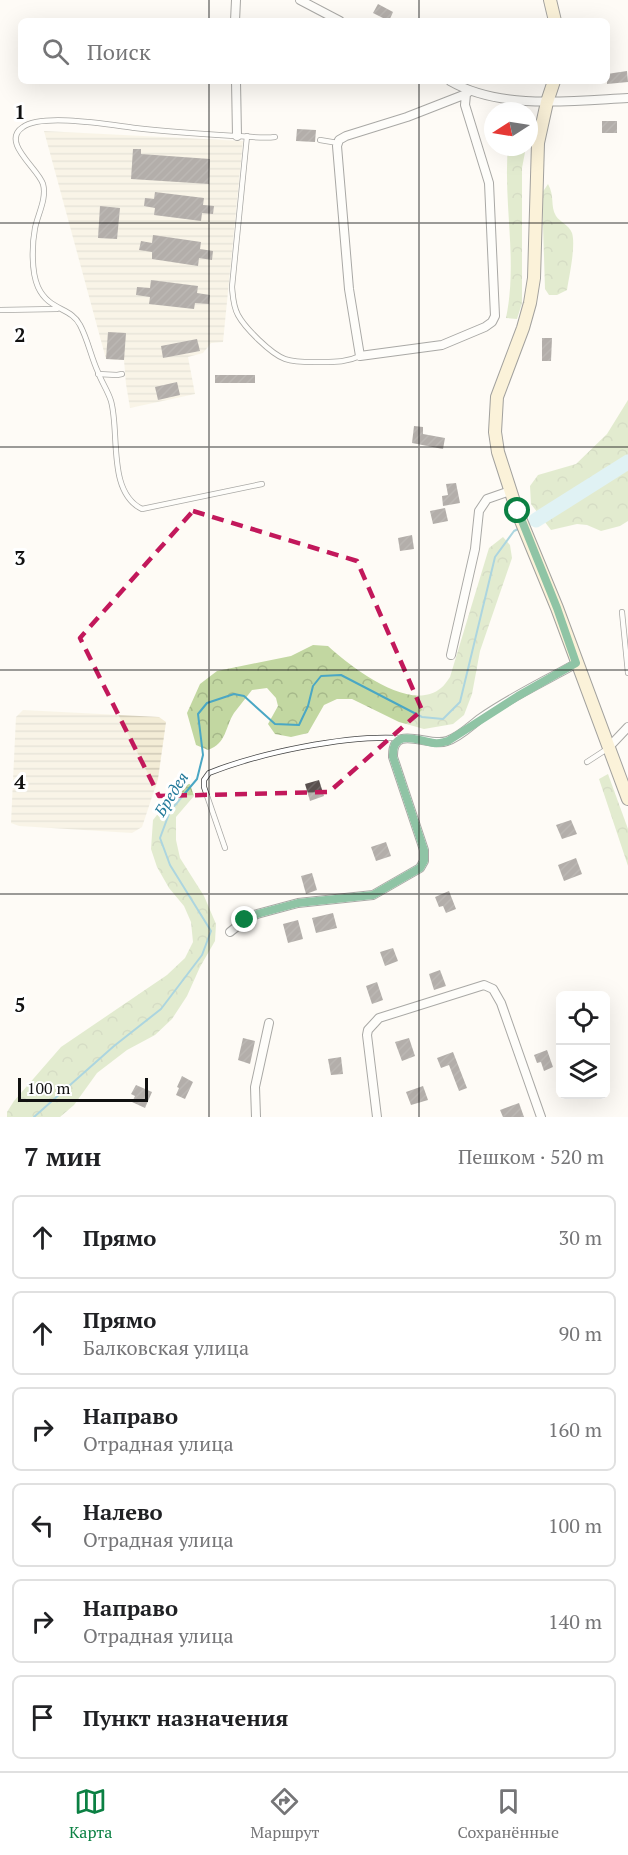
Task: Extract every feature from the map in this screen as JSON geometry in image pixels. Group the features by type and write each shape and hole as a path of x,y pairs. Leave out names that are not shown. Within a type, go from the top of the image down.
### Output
{"main road":[{"path":"550,0 553,18"},
{"path":"553,84 538,143 534,278 524,328 497,397 495,415 498,452 510,490 628,799"}],"street":[{"path":"235,18 236,0"},
{"path":"300,0 334,18"},
{"path":"236,84 242,136"},
{"path":"455,84 468,92 547,102 628,98"},
{"path":"468,92 465,105 467,114 489,183 495,316 492,322 485,327 442,345 360,356 349,289 339,140 407,117 468,92"},
{"path":"451,655 475,549 479,511 487,499 510,490"},
{"path":"230,932 245,920 267,911 298,903 373,895 420,868 424,861 424,850 393,757 392,749 395,743 402,738 436,744 448,741 508,701 576,663"},
{"path":"609,747 628,727"},
{"path":"378,1117 367,1035 374,1022 379,1018 484,985 494,989 501,1003 541,1117"},
{"path":"256,1117 255,1087 269,1023"}],"lane":[{"path":"57,309 38,287 35,275 35,229 44,190 40,177 17,147 15,141 17,132 22,127 44,121 77,122 170,132 275,137"},
{"path":"242,136 232,287 237,313 245,325 274,353 284,359 297,362 341,362 360,356"},
{"path":"320,140 338,144"},
{"path":"0,310 57,309 69,312 77,320 111,400 118,472 124,491 133,504 142,509 262,484"},
{"path":"98,374 122,374"},
{"path":"622,612 628,673"},
{"path":"225,848 204,787 204,780 209,773 269,755 326,744 402,738"},
{"path":"587,762 609,747"}],"highlighted area":[{"path":"193,511 357,561 422,710 329,792 159,796 80,638"}],"shaded area":[{"path":"44,131 243,141 223,342 211,343 203,353 188,357 195,394 130,408 124,360 106,359"},
{"path":"23,710 159,717 166,722 158,779 142,827 132,833 19,826 11,823 16,717"}],"green space":[{"path":"508,156 524,156 522,168 522,303 517,319 506,318 511,275"},
{"path":"548,184 554,212 571,230 573,239 567,290 557,295 549,295 545,289 542,193"},
{"path":"628,400 628,521 620,526 601,531 587,525 577,524 551,530 531,504 530,486 538,475 576,464 607,434"},
{"path":"503,537 510,545 512,558 480,651 472,694 464,715 453,724 424,729 399,722 352,699 337,699 324,705 308,733 291,737 275,734 268,724 278,706 276,698 267,688 252,690 234,713 219,743 208,750 196,745 187,713 200,684 217,671 291,656 313,645 328,646 365,675 397,691 413,695 428,694 441,688 450,677 489,548"},
{"path":"608,774 628,829 628,866 599,779"},
{"path":"190,784 194,796 176,817 176,840 180,858 204,896 216,924 215,941 187,996 172,1019 155,1035 127,1050 97,1073 74,1105 60,1117 7,1117 7,1112 14,1101 61,1047 167,975 185,958 193,942 191,922 184,906 169,888 157,867 151,849 153,820 181,785"}],"building":[{"path":"378,4 393,12 390,18 383,18 373,13"},
{"path":"627,71 628,82 610,84 610,74"},
{"path":"602,121 617,121 617,133 602,133"},
{"path":"297,129 316,130 315,142 296,141"},
{"path":"133,149 141,149 141,154 210,159 209,184 131,179"},
{"path":"155,192 204,198 203,205 214,206 213,214 202,213 201,221 154,215 155,208 144,206 145,198 154,199"},
{"path":"100,206 120,208 117,239 98,238"},
{"path":"153,235 201,242 200,249 213,251 212,260 199,258 198,266 152,259 152,252 139,250 141,241 152,243"},
{"path":"151,280 198,286 197,293 210,295 209,304 195,303 194,309 149,304 150,297 136,295 137,287 150,288"},
{"path":"108,332 126,333 124,360 106,359"},
{"path":"542,338 552,338 551,361 542,361"},
{"path":"197,339 200,351 163,358 161,346"},
{"path":"215,375 255,375 255,383 215,383"},
{"path":"177,382 180,395 158,400 155,387"},
{"path":"414,426 423,427 423,434 445,438 443,449 412,443"},
{"path":"456,483 460,503 443,506 442,496 448,495 446,484"},
{"path":"445,508 448,521 433,524 430,511"},
{"path":"412,535 414,549 400,551 398,538"},
{"path":"319,780 324,796 310,801 305,784"},
{"path":"571,820 577,834 562,839 556,825"},
{"path":"386,842 391,856 376,861 371,847"},
{"path":"576,858 582,874 564,881 558,865"},
{"path":"312,873 317,890 306,894 301,876"},
{"path":"449,891 456,909 446,913 443,906 439,907 435,897"},
{"path":"333,913 337,928 316,933 312,918"},
{"path":"298,920 303,939 288,943 283,924"},
{"path":"393,948 398,961 385,966 380,952"},
{"path":"440,970 446,986 434,990 429,974"},
{"path":"377,982 383,1000 372,1004 366,986"},
{"path":"243,1038 255,1041 250,1064 238,1060"},
{"path":"409,1038 415,1056 402,1061 395,1042"},
{"path":"547,1050 553,1067 544,1071 541,1062 537,1063 534,1055"},
{"path":"453,1052 467,1088 459,1091 449,1065 441,1068 437,1058"},
{"path":"341,1057 343,1074 331,1075 328,1059"},
{"path":"182,1076 193,1082 185,1099 176,1095"},
{"path":"136,1085 152,1092 145,1108 132,1102 135,1096 131,1094"},
{"path":"423,1086 428,1100 411,1105 406,1092"},
{"path":"519,1103 524,1117 503,1117 500,1110"}],"waterway":[{"path":"536,520 628,462"},
{"name":"Бредея","path":"528,524 536,520"},
{"name":"Бредея","path":"34,1117 114,1046 161,1009 202,955 211,931 170,865 160,838 170,811 197,779 203,755 198,714 207,703 234,694 244,696 275,724 299,725 308,706 313,686 321,676 341,675 422,717 443,719 460,702 495,557 514,531 520,528"}],"route":[{"path":"245,920 257,914 298,903 373,895 413,874 424,861 424,850 393,757 392,749 395,743 402,738 436,744 448,741 480,718 576,663 557,608 518,511"}]}
